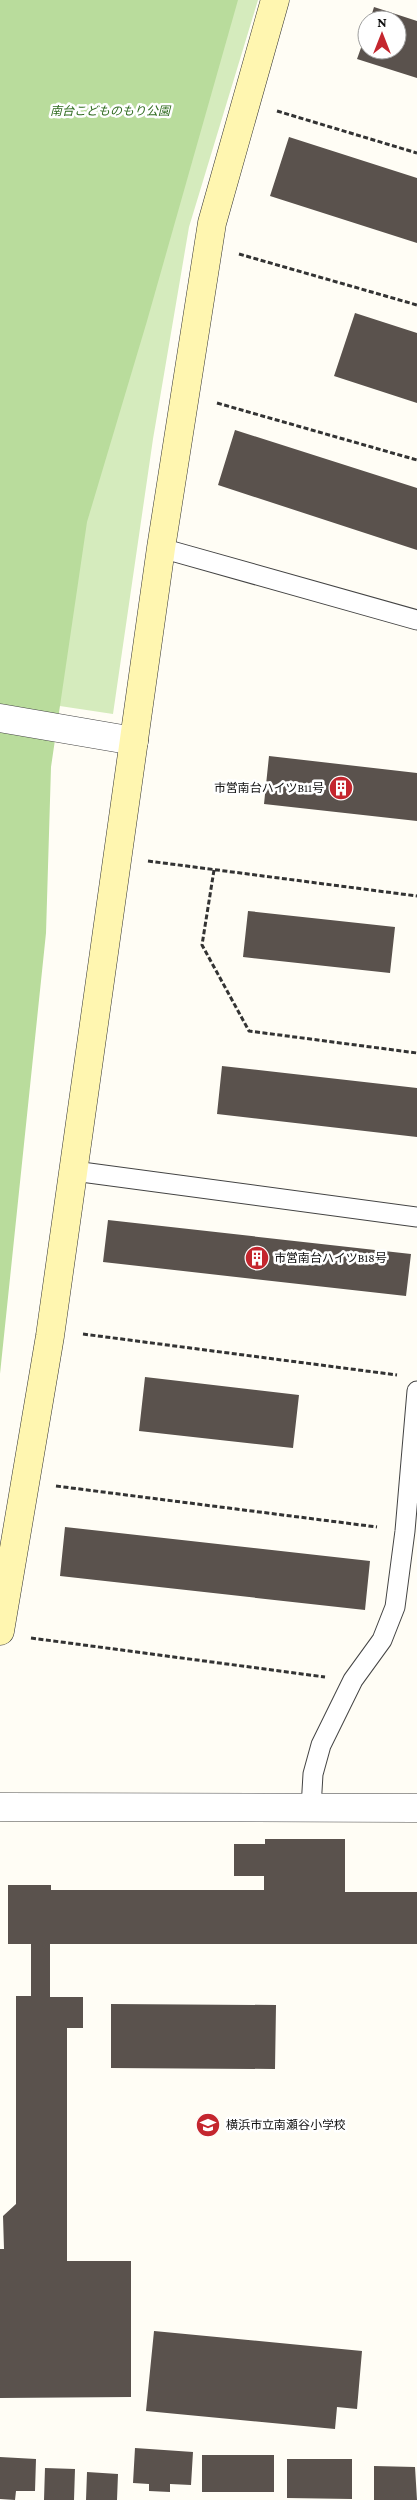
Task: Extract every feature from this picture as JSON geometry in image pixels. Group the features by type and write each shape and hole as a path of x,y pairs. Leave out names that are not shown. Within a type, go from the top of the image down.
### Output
{"street":[{"path":"12,1634 26,1484 74,1171 161,548 212,223 275,0"},
{"path":"0,718 134,741"},
{"path":"0,1807 417,1808"}],"lane":[{"path":"161,548 417,620"},
{"path":"74,1171 417,1217"},
{"path":"312,1808 313,1774 321,1745 353,1680 382,1640 395,1608 415,1446 412,1384"}],"path":[{"path":"269,109 417,153"},
{"path":"229,251 417,305"},
{"path":"213,402 417,460"},
{"path":"140,860 417,896"},
{"path":"214,870 202,945 249,1031 417,1053"},
{"path":"75,1333 412,1384"},
{"path":"50,1485 405,1531"},
{"path":"12,1634 353,1680"}],"green space":[{"name":"南台こどものもり公園","path":"0,0 258,0 189,227 153,439 113,714 0,697"},
{"name":"南台こどものもり公園","path":"0,0 238,0 147,321 87,522 51,767 46,933 0,1374"}],"building":[{"path":"407,18 417,21 417,78 360,60 407,60"},
{"path":"289,137 417,178 417,243 270,196"},
{"path":"355,313 417,333 417,403 334,376"},
{"path":"235,430 417,488 417,550 218,485"},
{"name":"市営南台ハイツB11号","path":"269,756 417,773 417,821 264,804"},
{"path":"248,911 395,927 390,973 243,957"},
{"path":"222,1066 417,1088 417,1137 217,1114"},
{"name":"市営南台ハイツB18号","path":"108,1220 411,1254 406,1296 103,1262"},
{"path":"145,1377 299,1395 293,1448 139,1431"},
{"path":"65,1527 370,1561 365,1610 60,1576"},
{"path":"265,1839 345,1839 345,1892 417,1892 417,1944 50,1944 50,1997 83,1997 83,2028 67,2028 67,2261 131,2261 131,2397 0,2398 0,2249 4,2249 3,2216 16,2204 16,1996 31,1996 31,1944 8,1944 8,1885 51,1885 51,1890 264,1890 264,1876 234,1876 234,1844 265,1844"},
{"path":"111,2004 276,2005 275,2069 111,2068"},
{"path":"154,2331 362,2351 357,2409 337,2407 335,2429 146,2411"},
{"path":"135,2448 193,2452 191,2485 170,2484 170,2492 149,2491 149,2484 133,2483"},
{"path":"202,2455 274,2455 274,2492 202,2492"},
{"path":"0,2457 36,2459 35,2491 16,2491 15,2500 0,2499"},
{"path":"287,2459 352,2459 352,2499 287,2498"},
{"path":"374,2466 415,2467 417,2500 374,2500"},
{"path":"45,2468 75,2469 74,2500 44,2500"},
{"path":"87,2472 118,2474 117,2500 86,2500"}],"place":[{"name":"市営南台ハイツB11号","path":"341,788"},
{"name":"市営南台ハイツB18号","path":"257,1258"},
{"name":"横浜市立南瀬谷小学校","path":"208,2125"}]}
